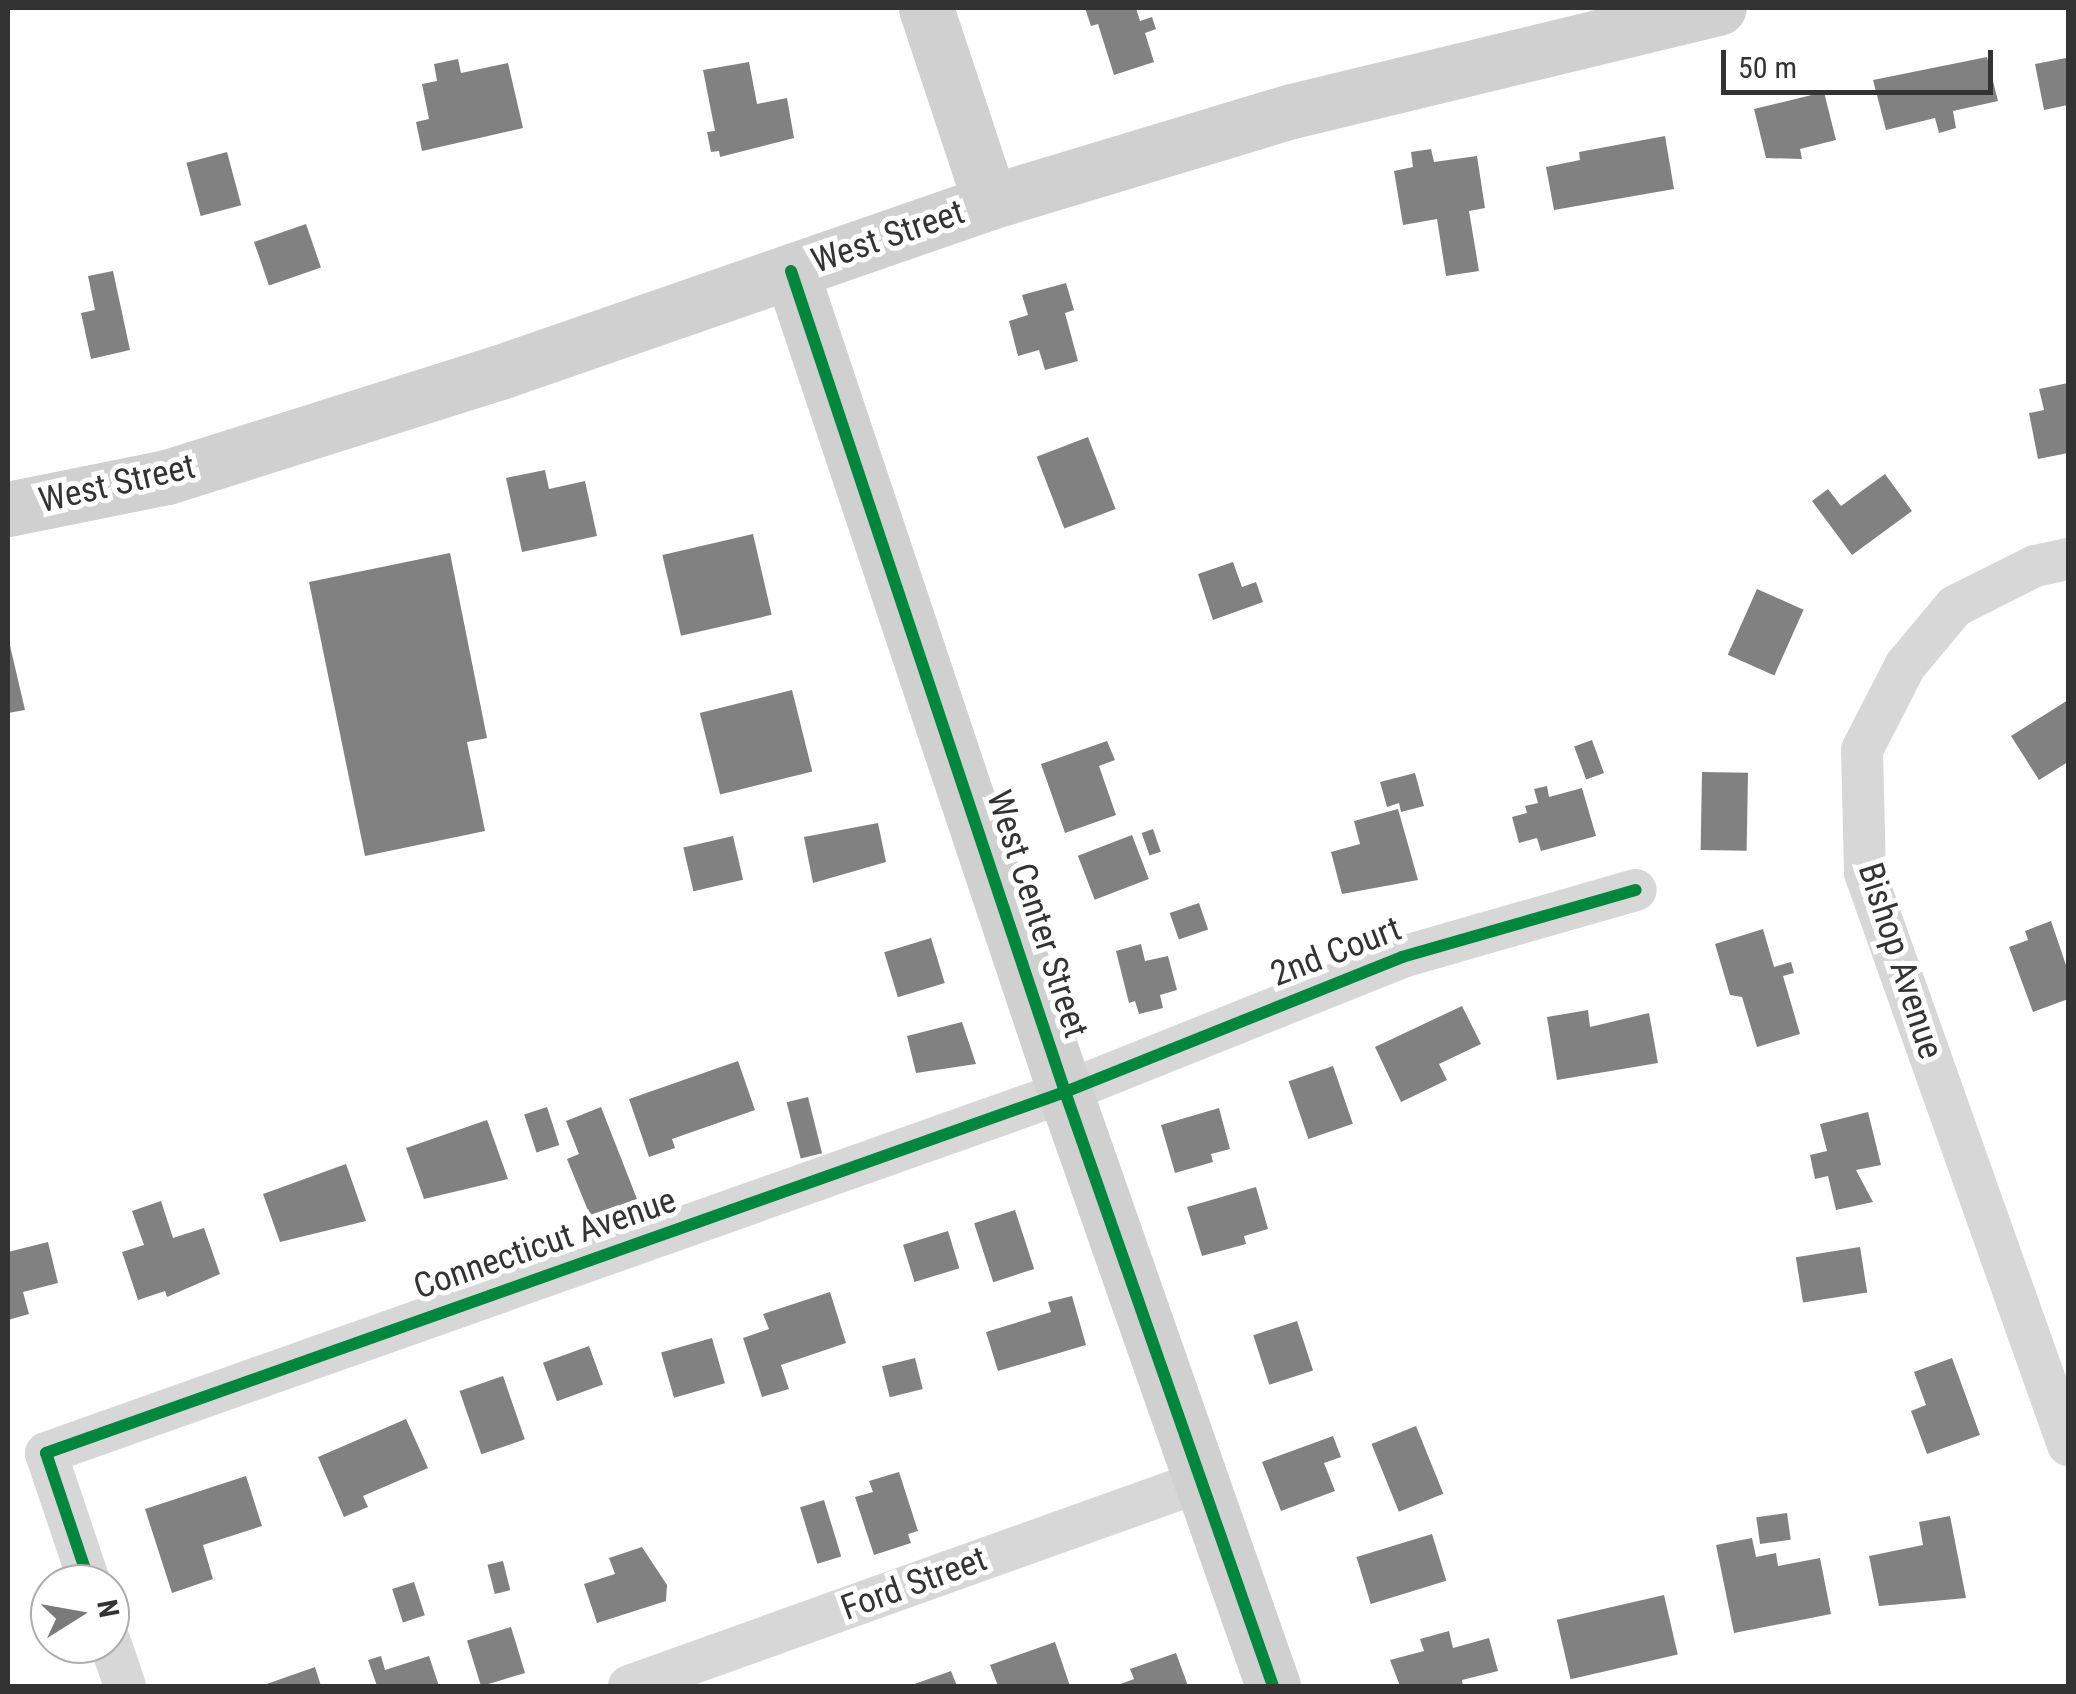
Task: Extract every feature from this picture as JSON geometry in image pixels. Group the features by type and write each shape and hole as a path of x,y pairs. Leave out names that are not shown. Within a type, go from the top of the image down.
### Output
{"main road":[{"path":"926,8 990,202"},
{"name":"West Street","path":"8,509 168,477 990,202 1292,111 1719,8"},
{"name":"West Center Street","path":"791,271 1065,1092 1273,1686"}],"street":[{"name":"Bishop Avenue","path":"2068,559 2035,566 1955,606 1904,666 1862,750 1865,873 2068,1444"},
{"name":"2nd Court","path":"1065,1092 1402,957 1636,890"},
{"name":"Connecticut Avenue","path":"83,1564 46,1452 1065,1092"},
{"name":"Ford Street","path":"630,1686 1199,1482"}],"building":[{"path":"1085,8 1136,8 1140,21 1152,17 1156,29 1145,33 1154,62 1114,75 1098,24 1091,26"},
{"path":"2068,42 2068,105 2044,110 2035,64 2066,58"},
{"path":"1987,57 1998,101 1953,111 1956,128 1939,133 1935,118 1886,130 1873,80"},
{"path":"458,59 461,73 508,63 523,128 422,151 416,122 429,119 422,84 437,81 434,64"},
{"path":"749,62 757,104 787,98 794,138 720,157 719,151 711,152 707,132 715,131 703,70"},
{"path":"1824,92 1836,140 1800,149 1802,159 1766,158 1754,109"},
{"path":"1665,136 1674,189 1554,210 1546,167 1580,160 1579,152"},
{"path":"1431,149 1434,162 1477,156 1485,208 1469,211 1479,271 1446,276 1437,219 1403,225 1394,171 1413,167 1411,152"},
{"path":"227,152 241,205 201,216 186,163"},
{"path":"306,224 321,267 269,285 254,242"},
{"path":"113,271 130,350 91,359 81,313 95,310 88,276"},
{"path":"1066,283 1074,310 1065,313 1078,361 1045,370 1039,350 1018,356 1009,321 1028,315 1022,295"},
{"path":"2068,383 2068,453 2038,459 2029,413 2044,410 2039,389"},
{"path":"1088,437 1116,509 1064,529 1037,457"},
{"path":"545,470 549,489 585,481 597,536 522,552 506,478"},
{"path":"1885,474 1912,511 1852,555 1812,501 1828,489 1841,506"},
{"path":"753,534 772,615 681,636 662,555"},
{"path":"450,553 487,738 467,742 485,831 365,856 309,582"},
{"path":"1233,562 1242,587 1256,582 1263,602 1213,620 1198,574"},
{"path":"1757,589 1804,610 1774,676 1728,655"},
{"path":"8,637 25,710 8,713"},
{"path":"792,690 812,772 720,794 700,713"},
{"path":"2068,700 2068,762 2039,780 2011,736"},
{"path":"1592,740 1604,773 1586,779 1574,746"},
{"path":"1107,741 1115,760 1099,766 1116,815 1065,833 1041,764"},
{"path":"1702,772 1748,773 1747,851 1701,850"},
{"path":"1415,773 1424,806 1401,812 1399,803 1387,807 1380,782"},
{"path":"1547,786 1549,797 1582,788 1596,836 1541,851 1537,838 1519,843 1512,817 1527,813 1525,806 1538,803 1534,789"},
{"path":"1398,809 1418,880 1342,894 1331,852 1360,844 1354,821"},
{"path":"878,823 886,862 813,883 804,837"},
{"path":"1153,829 1161,852 1149,856 1142,833"},
{"path":"1132,835 1149,879 1095,900 1078,856"},
{"path":"733,836 743,880 693,891 683,847"},
{"path":"1199,903 1208,929 1179,940 1170,913"},
{"path":"2051,921 2068,971 2068,999 2033,1012 2009,947 2028,940 2025,931"},
{"path":"1763,929 1774,967 1791,962 1794,973 1783,976 1800,1034 1757,1047 1742,997 1730,995 1715,944"},
{"path":"931,938 945,983 898,997 884,952"},
{"path":"1141,944 1145,961 1168,956 1177,990 1160,995 1163,1008 1139,1014 1135,1001 1129,1003 1116,951"},
{"path":"1462,1006 1481,1044 1439,1064 1447,1080 1401,1102 1375,1047"},
{"path":"1588,1010 1590,1027 1649,1013 1658,1063 1557,1080 1547,1017"},
{"path":"962,1022 976,1064 916,1073 907,1036"},
{"path":"738,1061 755,1110 672,1139 675,1148 649,1157 629,1099"},
{"path":"1333,1066 1353,1124 1308,1139 1289,1081"},
{"path":"808,1097 822,1153 801,1159 787,1102"},
{"path":"547,1107 559,1145 537,1152 524,1114"},
{"path":"601,1107 637,1199 591,1218 567,1159 579,1154 566,1121"},
{"path":"1219,1108 1230,1149 1211,1154 1213,1162 1175,1173 1161,1125"},
{"path":"1868,1112 1881,1165 1856,1170 1873,1202 1836,1210 1828,1176 1815,1179 1810,1155 1827,1151 1820,1124"},
{"path":"487,1120 508,1179 424,1199 406,1148"},
{"path":"346,1164 366,1221 280,1242 263,1194"},
{"path":"1256,1187 1268,1229 1244,1236 1246,1244 1202,1256 1187,1207"},
{"path":"161,1201 173,1238 204,1228 220,1274 167,1297 165,1291 138,1300 122,1252 144,1245 132,1211"},
{"path":"1015,1210 1034,1269 993,1282 974,1223"},
{"path":"948,1231 959,1268 914,1282 903,1245"},
{"path":"48,1242 58,1283 23,1292 29,1314 8,1320 8,1252"},
{"path":"1860,1247 1867,1292 1803,1303 1796,1257"},
{"path":"830,1292 846,1343 781,1365 789,1389 762,1397 743,1338 769,1329 763,1314"},
{"path":"1072,1296 1086,1345 998,1371 986,1332 1051,1312 1048,1302"},
{"path":"1297,1321 1313,1370 1269,1385 1253,1335"},
{"path":"712,1338 725,1383 674,1398 661,1353"},
{"path":"589,1346 603,1385 557,1401 543,1363"},
{"path":"915,1358 923,1389 890,1397 882,1366"},
{"path":"1952,1358 1980,1435 1927,1454 1911,1411 1926,1405 1914,1372"},
{"path":"503,1376 525,1439 481,1454 460,1391"},
{"path":"406,1419 428,1468 363,1496 368,1507 344,1517 318,1457"},
{"path":"1416,1426 1443,1494 1399,1512 1371,1444"},
{"path":"1333,1436 1341,1457 1324,1463 1335,1491 1281,1511 1262,1462"},
{"path":"899,1472 918,1531 908,1534 911,1543 874,1555 855,1497 873,1492 869,1481"},
{"path":"246,1476 262,1526 203,1545 213,1579 172,1593 145,1509"},
{"path":"824,1500 841,1556 817,1564 800,1507"},
{"path":"1787,1513 1791,1540 1760,1544 1756,1517"},
{"path":"1950,1516 1966,1598 1879,1606 1869,1556 1923,1545 1919,1522"},
{"path":"1432,1534 1446,1581 1371,1604 1356,1557"},
{"path":"1752,1538 1756,1557 1776,1553 1778,1566 1820,1558 1831,1614 1734,1633 1716,1545"},
{"path":"642,1547 667,1585 666,1601 597,1623 584,1584 615,1574 609,1558"},
{"path":"503,1561 510,1590 495,1594 487,1565"},
{"path":"414,1582 425,1615 403,1622 392,1589"},
{"path":"1664,1595 1678,1654 1571,1679 1557,1620"},
{"path":"511,1627 525,1673 481,1686 467,1640"},
{"path":"1449,1631 1453,1648 1489,1638 1498,1671 1462,1680 1463,1686 1400,1686 1390,1660 1424,1651 1420,1639"},
{"path":"1055,1642 1070,1686 998,1686 990,1665"},
{"path":"1176,1653 1188,1686 1115,1686 1134,1679 1130,1669"},
{"path":"381,1656 385,1670 429,1656 439,1686 377,1686 368,1660"},
{"path":"315,1667 321,1686 261,1686"},
{"path":"951,1671 957,1686 909,1686"}],"cycle path":[{"path":"791,271 1065,1092 1273,1686"},
{"path":"83,1564 46,1453 1065,1092 1402,957 1636,890"}]}
